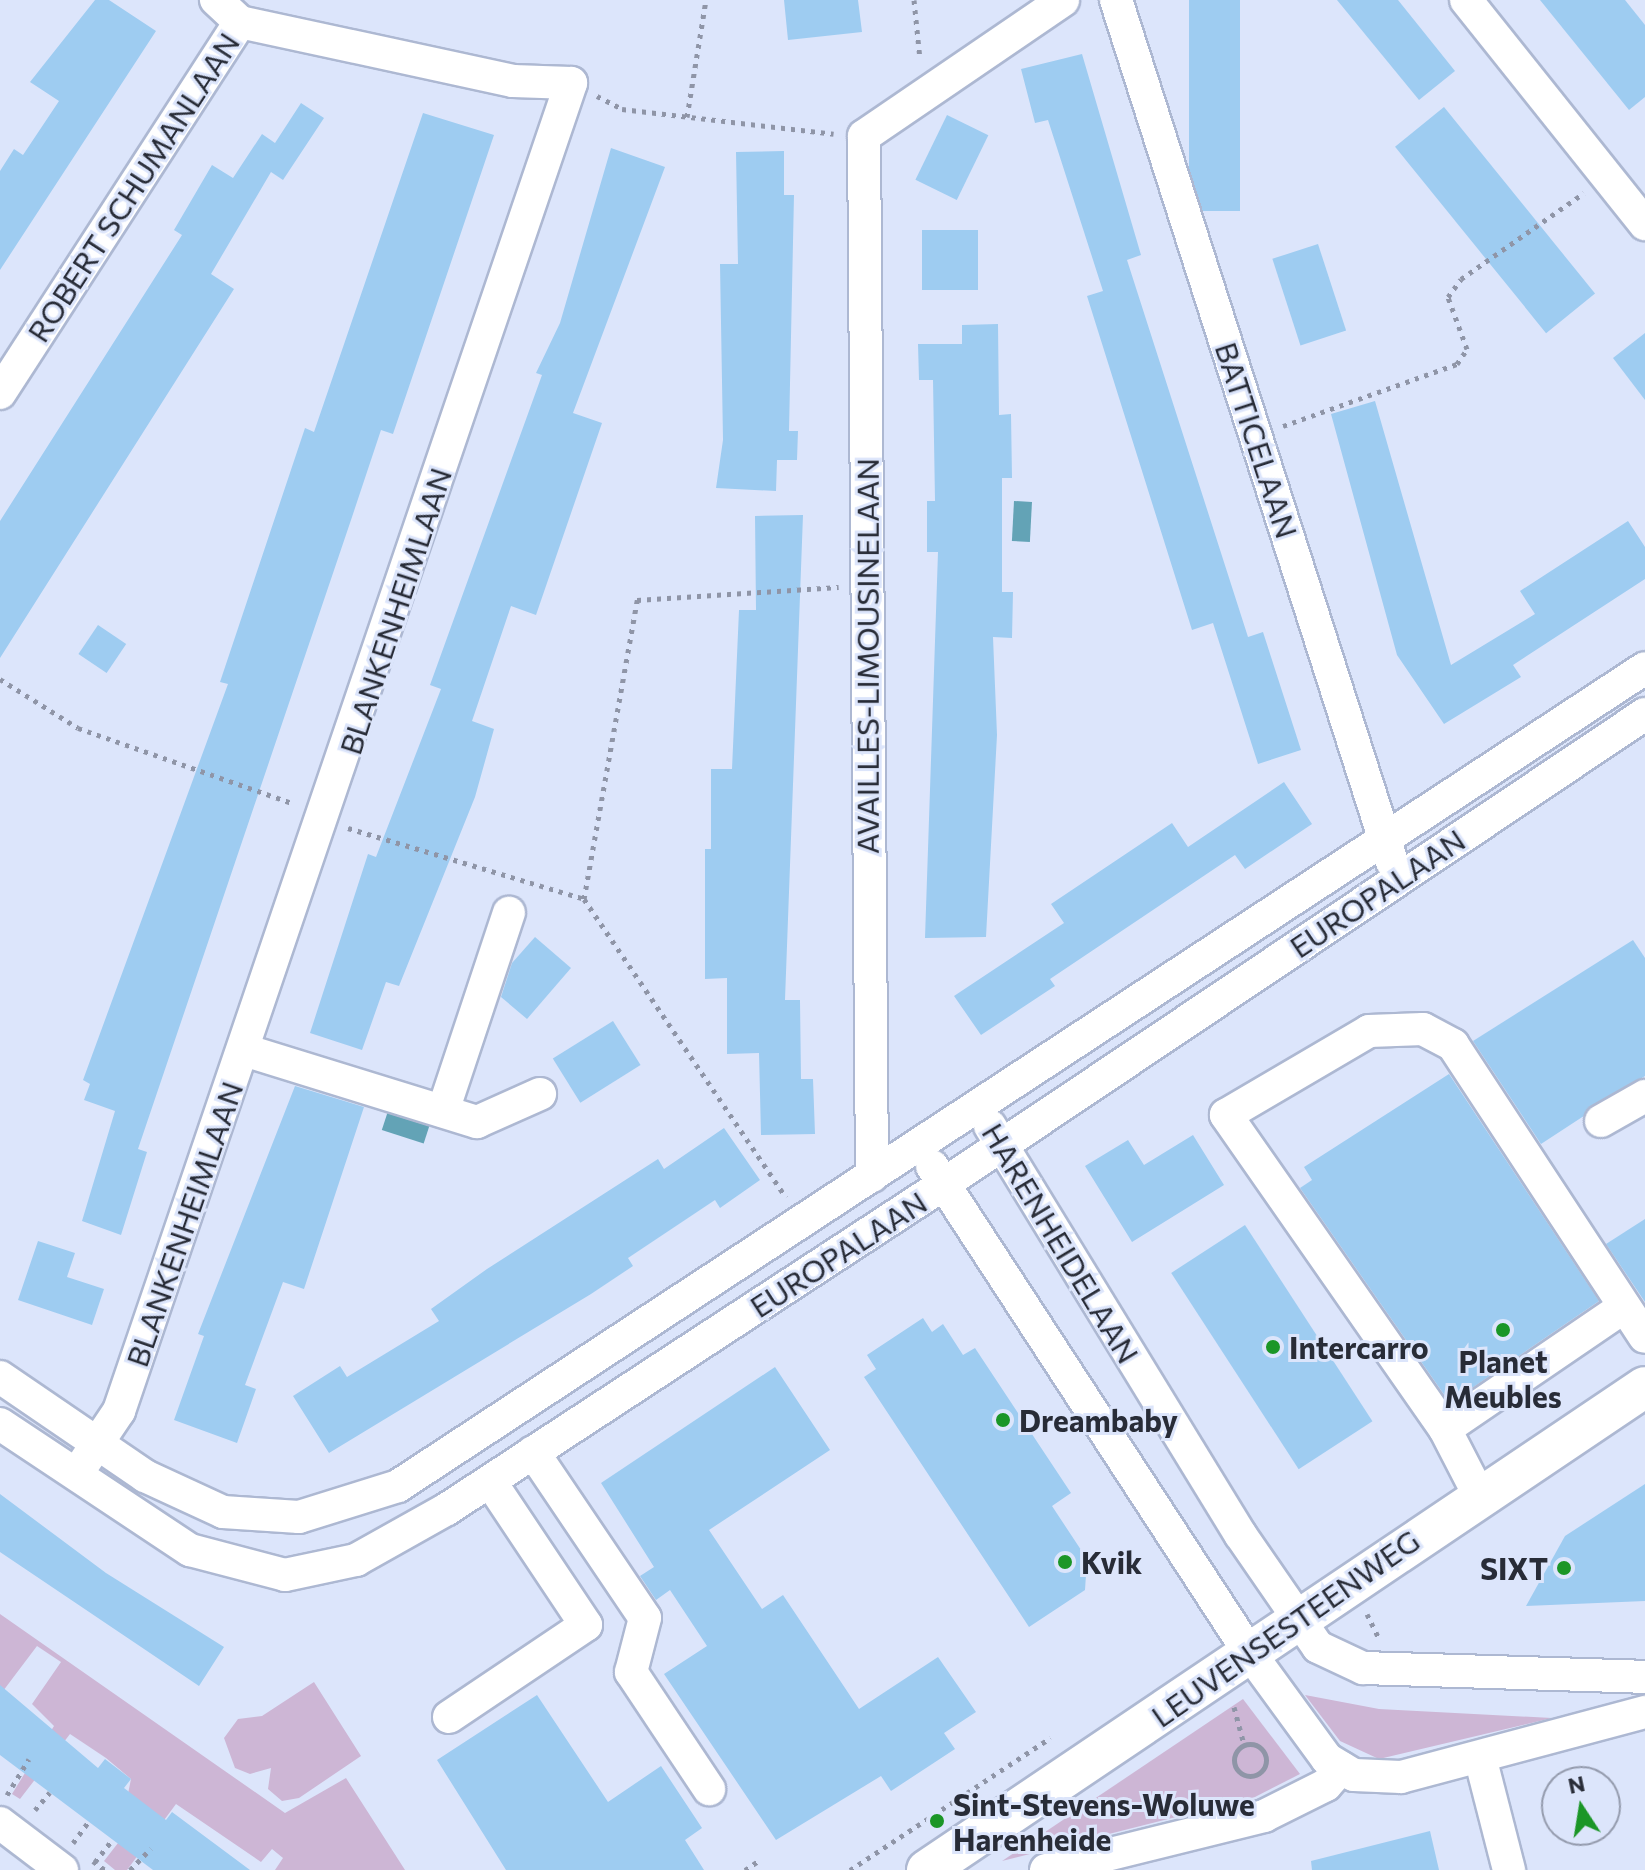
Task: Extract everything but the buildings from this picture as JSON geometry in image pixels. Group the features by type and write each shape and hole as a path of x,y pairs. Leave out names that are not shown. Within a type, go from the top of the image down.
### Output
{"main road":[{"name":"LEUVENSESTEENWEG","path":"927,1870 1479,1495 1645,1387"}],"street":[{"path":"216,0 240,22 513,81 571,83"},
{"path":"864,136 1063,0"},
{"name":"BATTICELAAN","path":"1116,0 1398,880"},
{"path":"1466,0 1645,224"},
{"name":"ROBERT SCHUMANLAAN","path":"0,393 240,22"},
{"name":"BLANKENHEIMLAAN","path":"74,1478 119,1411 326,818 571,83"},
{"name":"AVAILLES-LIMOUSINELAAN","path":"864,136 872,1176"},
{"name":"EUROPALAAN","path":"0,1377 97,1445 223,1512 299,1517 361,1502 398,1486 803,1223 1386,842 1645,668"},
{"name":"EUROPALAAN","path":"0,1424 74,1478 190,1550 285,1575 376,1550 490,1481 944,1184 1645,714"},
{"path":"443,1111 509,913"},
{"path":"1479,1495 1445,1429 1226,1115 1369,1031 1423,1029 1453,1045 1645,1337"},
{"path":"244,1050 477,1122 540,1094"},
{"path":"1601,1121 1645,1096"},
{"name":"HARENHEIDELAAN","path":"979,1108 1297,1621 1318,1647 1363,1668 1645,1677"},
{"name":"HARENHEIDELAAN","path":"920,1146 1300,1729 1341,1768"},
{"path":"1445,1429 1624,1307"},
{"path":"533,1452 645,1618 631,1672 709,1789"},
{"path":"449,1717 586,1625 490,1481"},
{"path":"1046,1870 1264,1816 1308,1797 1341,1768 1376,1780 1480,1757 1645,1712"},
{"path":"1480,1757 1509,1870"},
{"path":"3,1810 67,1858"}],"path":[{"path":"687,118 706,0"},
{"path":"914,0 930,91"},
{"path":"571,83 622,109 864,136"},
{"path":"1256,436 1457,364 1467,349 1448,297 1461,279 1607,176"},
{"path":"584,899 637,600 868,585"},
{"path":"0,679 78,728 326,818 584,899 803,1223"},
{"path":"1232,1700 1244,1744 1234,1763 1240,1773 1256,1775 1266,1754 1244,1744"},
{"path":"850,1870 1050,1738"},
{"path":"3,1810 29,1759"},
{"path":"32,1815 50,1792"},
{"path":"67,1858 89,1821"},
{"path":"95,1862 113,1839"},
{"path":"130,1870 151,1848"},
{"path":"745,1870 760,1860"}],"shaded area":[{"path":"0,1614 285,1813 346,1778 405,1870 275,1870 283,1858 272,1849 261,1862 176,1804 127,1870 115,1870 104,1861 118,1843 131,1779 106,1758 70,1734 20,1799 12,1794 54,1726 32,1704 61,1662 37,1646 0,1695"},
{"path":"314,1682 361,1756 299,1798 282,1801 268,1789 271,1768 250,1774 235,1768 224,1738 238,1719 262,1716"},
{"path":"1305,1695 1379,1709 1552,1718 1379,1759 1340,1741"},
{"path":"1243,1699 1300,1774 1255,1797 1002,1861"}],"water":[{"path":"1014,501 1032,502 1030,542 1012,541"},
{"path":"388,1111 430,1125 424,1144 382,1130"}],"place":[{"name":"Planet Meubles","path":"1503,1330"},
{"name":"Intercarro","path":"1273,1347"},
{"name":"Dreambaby","path":"1003,1420"},
{"name":"Kvik","path":"1065,1562"},
{"name":"SIXT","path":"1564,1568"},
{"name":"Sint-Stevens-Woluwe Harenheide","path":"937,1821"}]}
